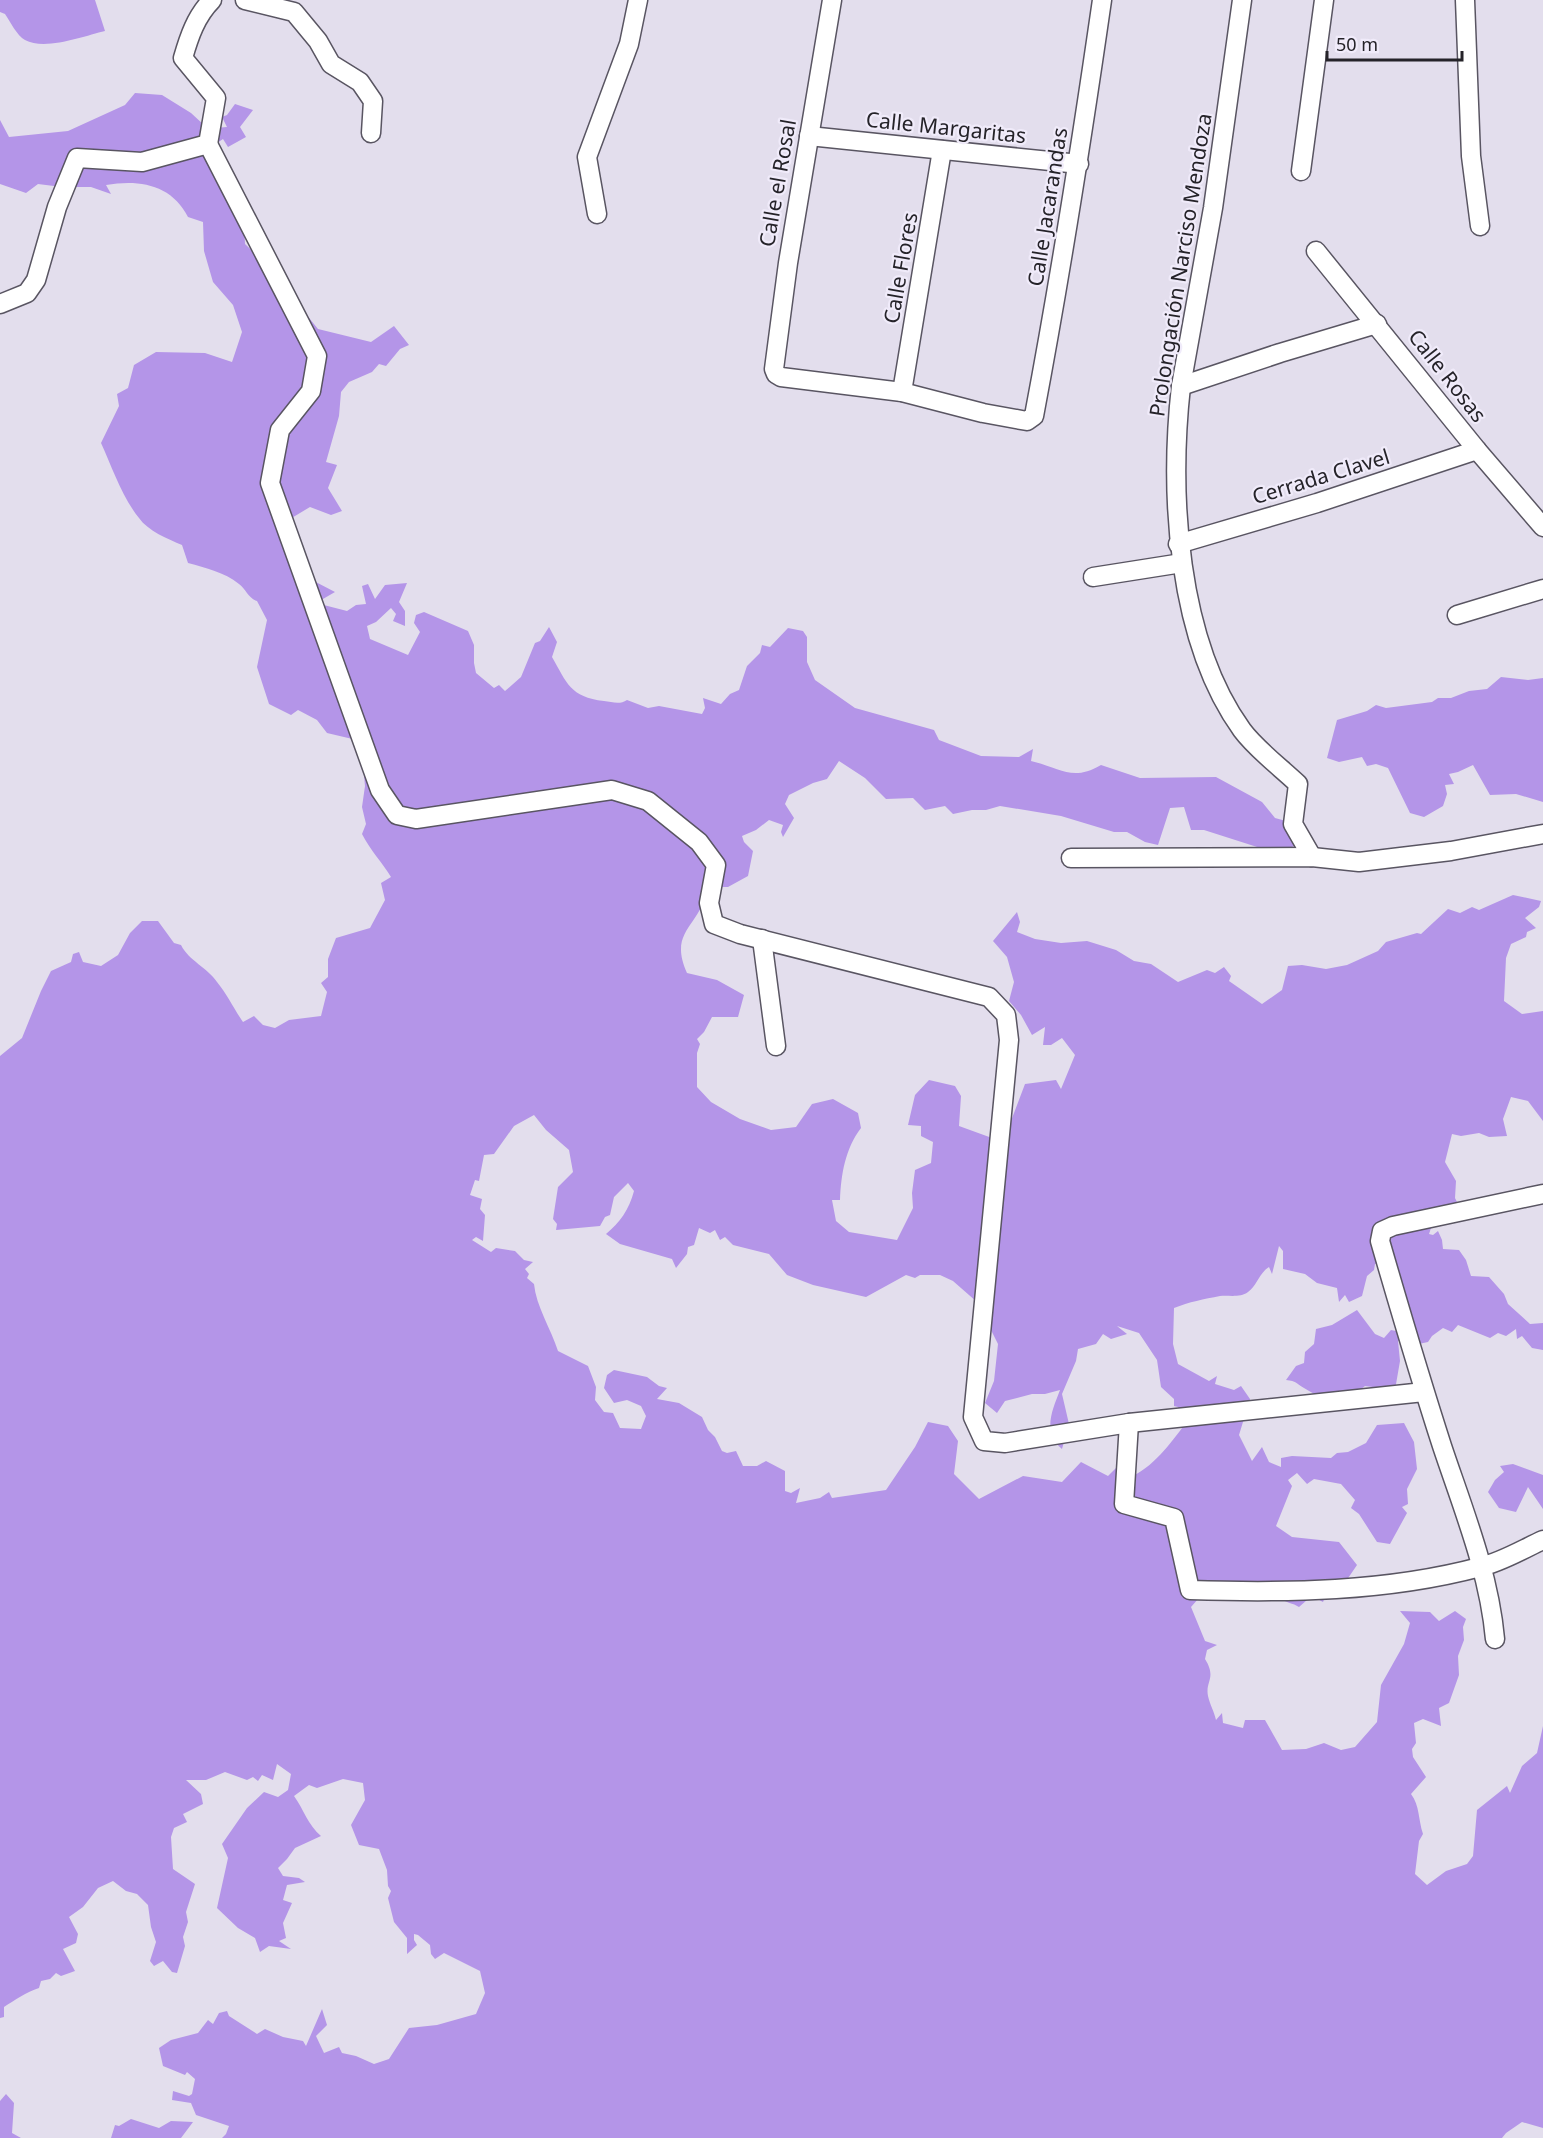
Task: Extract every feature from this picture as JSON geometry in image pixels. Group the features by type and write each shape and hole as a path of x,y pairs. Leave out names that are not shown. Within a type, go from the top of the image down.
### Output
{"street":[{"path":"212,0 192,29 183,58 216,98 208,144 317,356 311,392 280,430 270,483 380,790 397,815 416,819 612,790 648,801 699,842 716,865 709,903 714,924 740,934 989,997 1006,1015 1009,1040 973,1417 984,1441 1005,1443 1129,1423 1424,1392"},
{"path":"245,0 294,12 318,40 331,64 360,82 372,101 371,133"},
{"path":"597,214 587,157 629,44 638,0"},
{"name":"Calle el Rosal","path":"832,0 788,263 774,369 780,377 902,392"},
{"name":"Calle Jacarandas","path":"902,392 1027,421 1034,416 1079,164 1102,0"},
{"name":"Prolongación Narciso Mendoza","path":"1242,0 1213,208 1181,386 1178,412 1178,544 1197,637 1216,688 1243,731 1298,784 1293,824 1312,857"},
{"path":"1301,171 1324,0"},
{"path":"1465,0 1471,156 1480,226"},
{"name":"Calle Margaritas","path":"809,136 1079,164"},
{"path":"0,304 27,293 36,280 57,207 77,158 142,162 208,144"},
{"name":"Calle Flores","path":"902,392 942,150"},
{"name":"Calle Rosas","path":"1316,251 1477,450 1543,527"},
{"path":"1181,386 1377,324"},
{"name":"Cerrada Clavel","path":"1178,544 1317,503 1477,450"},
{"path":"1093,577 1182,563"},
{"path":"1458,615 1543,589"},
{"path":"1071,858 1312,857 1359,862 1451,851 1543,834"},
{"path":"762,939 776,1046"},
{"path":"1495,1639 1493,1608 1482,1567 1424,1392 1380,1241 1382,1231 1393,1226 1543,1194"},
{"path":"1129,1423 1124,1504 1174,1518 1190,1590 1254,1592 1392,1585 1482,1567 1543,1540"}],"shaded area":[{"path":"0,0 95,0 105,31 65,42 33,43 22,38 5,14 0,12"},
{"path":"135,93 162,95 191,113 204,125 215,128 227,127 222,117 227,115 235,104 253,110 240,127 246,137 228,147 223,139 214,145 244,225 245,244 263,261 318,329 371,342 394,326 409,345 400,349 386,366 379,364 372,372 349,382 341,392 339,416 326,462 337,465 328,488 342,511 331,515 310,507 290,519 285,537 303,547 292,552 310,579 335,592 316,603 347,611 356,605 366,604 362,586 368,584 375,599 385,585 407,583 399,602 405,611 405,626 393,621 396,614 391,608 376,622 367,626 370,639 408,655 420,632 414,623 416,615 424,612 468,631 474,645 476,673 494,688 499,685 505,691 521,677 535,643 540,641 549,627 557,642 552,657 566,681 584,696 616,703 627,700 648,708 659,706 702,714 705,708 703,698 721,704 730,694 739,690 747,666 760,653 762,645 770,647 788,628 803,631 807,637 807,662 815,680 855,708 934,730 939,740 981,756 1019,757 1033,749 1031,761 1066,772 1082,773 1101,765 1140,778 1216,777 1262,802 1275,818 1286,821 1297,845 1276,853 1204,830 1191,830 1184,807 1170,808 1158,845 1145,842 1127,832 1114,832 1061,816 1000,806 953,814 945,806 925,810 913,798 886,799 865,778 839,761 827,779 789,795 785,804 794,818 783,837 781,832 783,825 769,820 756,830 742,836 744,842 753,851 748,876 728,887 707,887 704,900 683,937 681,946 687,973 717,980 744,995 738,1017 712,1017 704,1032 697,1039 700,1044 697,1053 697,1087 711,1102 740,1119 771,1130 796,1127 812,1104 833,1099 858,1113 861,1128 851,1145 845,1162 840,1200 832,1200 836,1221 849,1232 897,1240 913,1208 915,1170 931,1163 933,1142 921,1136 921,1126 908,1125 915,1095 929,1080 955,1086 961,1096 959,1126 1003,1142 1025,1084 1056,1080 1061,1089 1075,1055 1062,1038 1051,1045 1043,1045 1045,1027 1032,1035 1021,1015 1009,1001 1014,982 1007,957 993,941 1017,912 1020,922 1017,932 1035,939 1061,943 1087,941 1116,950 1134,961 1151,964 1178,982 1207,970 1215,973 1224,967 1231,976 1229,981 1262,1004 1282,990 1288,966 1302,965 1326,969 1347,965 1378,951 1386,942 1417,933 1421,934 1448,909 1460,913 1472,907 1479,910 1513,895 1541,901 1539,907 1525,918 1536,928 1527,932 1526,937 1511,944 1506,958 1504,1001 1522,1014 1543,1011 1543,1121 1528,1101 1511,1097 1503,1119 1507,1136 1489,1137 1479,1133 1461,1136 1452,1134 1445,1162 1456,1181 1455,1198 1460,1208 1434,1219 1429,1234 1433,1235 1438,1231 1443,1249 1459,1250 1466,1260 1471,1276 1489,1277 1504,1294 1508,1304 1530,1324 1543,1323 1543,1350 1532,1348 1522,1336 1517,1339 1516,1329 1506,1336 1498,1333 1490,1338 1458,1325 1452,1332 1443,1328 1428,1342 1414,1345 1414,1335 1398,1341 1400,1361 1395,1390 1365,1386 1342,1403 1332,1401 1286,1380 1296,1366 1304,1363 1305,1352 1314,1344 1316,1329 1332,1325 1357,1310 1375,1334 1384,1338 1391,1330 1401,1332 1390,1312 1396,1286 1396,1261 1375,1264 1374,1270 1367,1276 1362,1296 1349,1302 1345,1295 1339,1302 1337,1288 1317,1283 1305,1274 1283,1269 1283,1251 1279,1246 1272,1274 1269,1267 1245,1294 1208,1298 1174,1308 1173,1344 1178,1364 1209,1381 1217,1376 1215,1384 1234,1390 1241,1386 1250,1399 1239,1435 1252,1461 1262,1447 1269,1462 1281,1467 1281,1458 1292,1456 1331,1458 1337,1453 1348,1452 1366,1443 1377,1425 1404,1423 1414,1442 1417,1469 1407,1489 1408,1504 1402,1507 1407,1513 1390,1544 1377,1542 1359,1514 1351,1508 1355,1500 1341,1484 1314,1479 1307,1484 1297,1473 1288,1480 1292,1486 1276,1526 1292,1537 1339,1542 1357,1565 1342,1587 1325,1597 1323,1602 1308,1594 1307,1600 1299,1607 1280,1598 1213,1582 1191,1607 1205,1641 1217,1645 1207,1650 1205,1659 1210,1671 1208,1696 1216,1720 1222,1713 1223,1723 1243,1728 1245,1720 1265,1720 1282,1750 1306,1749 1324,1743 1341,1750 1355,1747 1377,1722 1381,1685 1404,1644 1410,1623 1400,1611 1430,1612 1439,1621 1455,1611 1466,1619 1463,1627 1464,1640 1458,1656 1459,1675 1449,1703 1439,1708 1441,1726 1423,1719 1414,1723 1416,1743 1412,1749 1413,1757 1426,1777 1411,1794 1423,1834 1419,1841 1415,1874 1427,1885 1446,1871 1467,1864 1473,1856 1477,1810 1507,1786 1510,1793 1522,1766 1537,1753 1543,1726 1543,2128 1522,2122 1502,2138 222,2138 229,2126 196,2115 191,2103 172,2100 173,2091 189,2096 192,2094 195,2079 187,2072 185,2075 163,2066 159,2048 171,2040 198,2033 208,2020 213,2024 219,2013 227,2011 229,2016 257,2034 265,2029 283,2037 303,2041 306,2046 322,2009 327,2025 316,2036 324,2053 339,2047 342,2053 374,2064 389,2059 409,2028 437,2025 476,2014 485,1993 480,1971 444,1953 435,1959 431,1954 430,1945 418,1935 414,1934 417,1945 407,1954 407,1938 394,1922 388,1898 391,1891 388,1886 387,1870 379,1849 359,1845 351,1825 365,1800 363,1783 343,1779 317,1788 309,1785 294,1796 309,1822 321,1836 295,1848 278,1868 283,1876 299,1878 305,1882 287,1885 283,1900 292,1903 283,1923 286,1938 279,1941 291,1949 269,1946 260,1952 255,1938 238,1928 217,1908 228,1858 222,1844 247,1808 264,1792 278,1797 288,1790 291,1774 277,1764 273,1780 262,1775 258,1781 253,1777 247,1780 225,1772 206,1780 186,1780 201,1794 203,1804 183,1814 187,1822 174,1828 171,1837 173,1869 195,1884 186,1912 188,1922 183,1937 185,1946 177,1973 172,1972 163,1961 154,1966 150,1961 156,1942 148,1905 137,1894 126,1891 113,1881 98,1888 83,1907 69,1917 78,1934 76,1943 63,1949 75,1971 61,1976 56,1973 50,1979 41,1981 39,1988 4,2007 4,2017 0,2018 0,1056 22,1038 51,971 71,962 73,954 79,952 83,962 101,966 118,955 130,933 142,921 158,921 174,943 181,945 184,951 213,977 243,1022 254,1016 263,1025 275,1028 289,1020 321,1016 327,992 321,983 328,977 328,959 336,938 370,928 385,900 381,883 391,877 362,834 366,824 362,807 365,786 361,741 327,733 317,720 298,710 291,715 269,704 257,667 267,620 257,601 227,576 188,563 182,545 143,523 122,491 101,443 119,406 117,394 128,388 134,365 156,352 205,353 232,362 242,332 233,305 213,282 204,251 203,222 188,217 181,206 164,191 143,184 106,185 111,194 91,187 38,184 26,193 0,184 0,120 9,137 68,131 125,105","holes":["534,1115 546,1130 569,1150 573,1172 558,1187 553,1219 557,1224 556,1230 600,1226 605,1217 610,1215 614,1197 628,1183 634,1191 627,1210 606,1234 620,1244 672,1259 676,1268 687,1254 688,1247 694,1245 699,1228 710,1233 715,1230 720,1240 725,1237 733,1245 769,1254 787,1275 813,1285 866,1297 906,1275 915,1278 920,1275 940,1275 953,1281 977,1302 998,1344 994,1381 985,1403 997,1413 1005,1401 1060,1390 1052,1413 1050,1428 1052,1436 1062,1449 1069,1424 1062,1394 1076,1361 1078,1349 1096,1344 1103,1334 1111,1339 1127,1334 1117,1326 1139,1333 1157,1360 1161,1387 1174,1399 1174,1406 1178,1407 1186,1423 1153,1462 1127,1479 1116,1468 1108,1476 1081,1462 1062,1482 1023,1476 979,1499 954,1474 958,1441 948,1426 928,1422 915,1447 886,1490 832,1498 829,1492 820,1498 796,1503 800,1488 791,1493 785,1491 785,1471 766,1461 757,1466 743,1466 736,1451 727,1453 722,1451 702,1417 679,1403 657,1399 667,1388 659,1386 647,1377 614,1370 607,1375 604,1388 614,1403 627,1400 641,1406 646,1416 641,1429 620,1428 613,1413 604,1412 595,1400 596,1387 588,1366 558,1351 538,1301 534,1284 527,1278 529,1274 525,1269 533,1262 524,1260 515,1251 496,1248 491,1252 472,1240 476,1237 483,1241 485,1215 480,1209 482,1199 470,1195 475,1180 479,1181 484,1155 494,1154 514,1126"]},
{"path":"1501,677 1528,680 1543,678 1543,802 1516,794 1490,795 1473,765 1449,774 1454,784 1445,785 1447,794 1443,806 1424,817 1410,813 1388,768 1376,764 1367,766 1362,757 1339,762 1327,758 1337,720 1367,711 1376,705 1386,708 1432,702 1438,698 1451,698 1469,691 1487,689"},
{"path":"1513,1464 1543,1475 1543,1509 1528,1487 1516,1512 1499,1508 1488,1492 1495,1480 1504,1472 1500,1466"},
{"path":"6,2094 14,2103 12,2133 21,2138 0,2138 0,2101"},
{"path":"131,2119 159,2128 171,2121 193,2122 181,2138 111,2138 115,2125 119,2126"}]}
